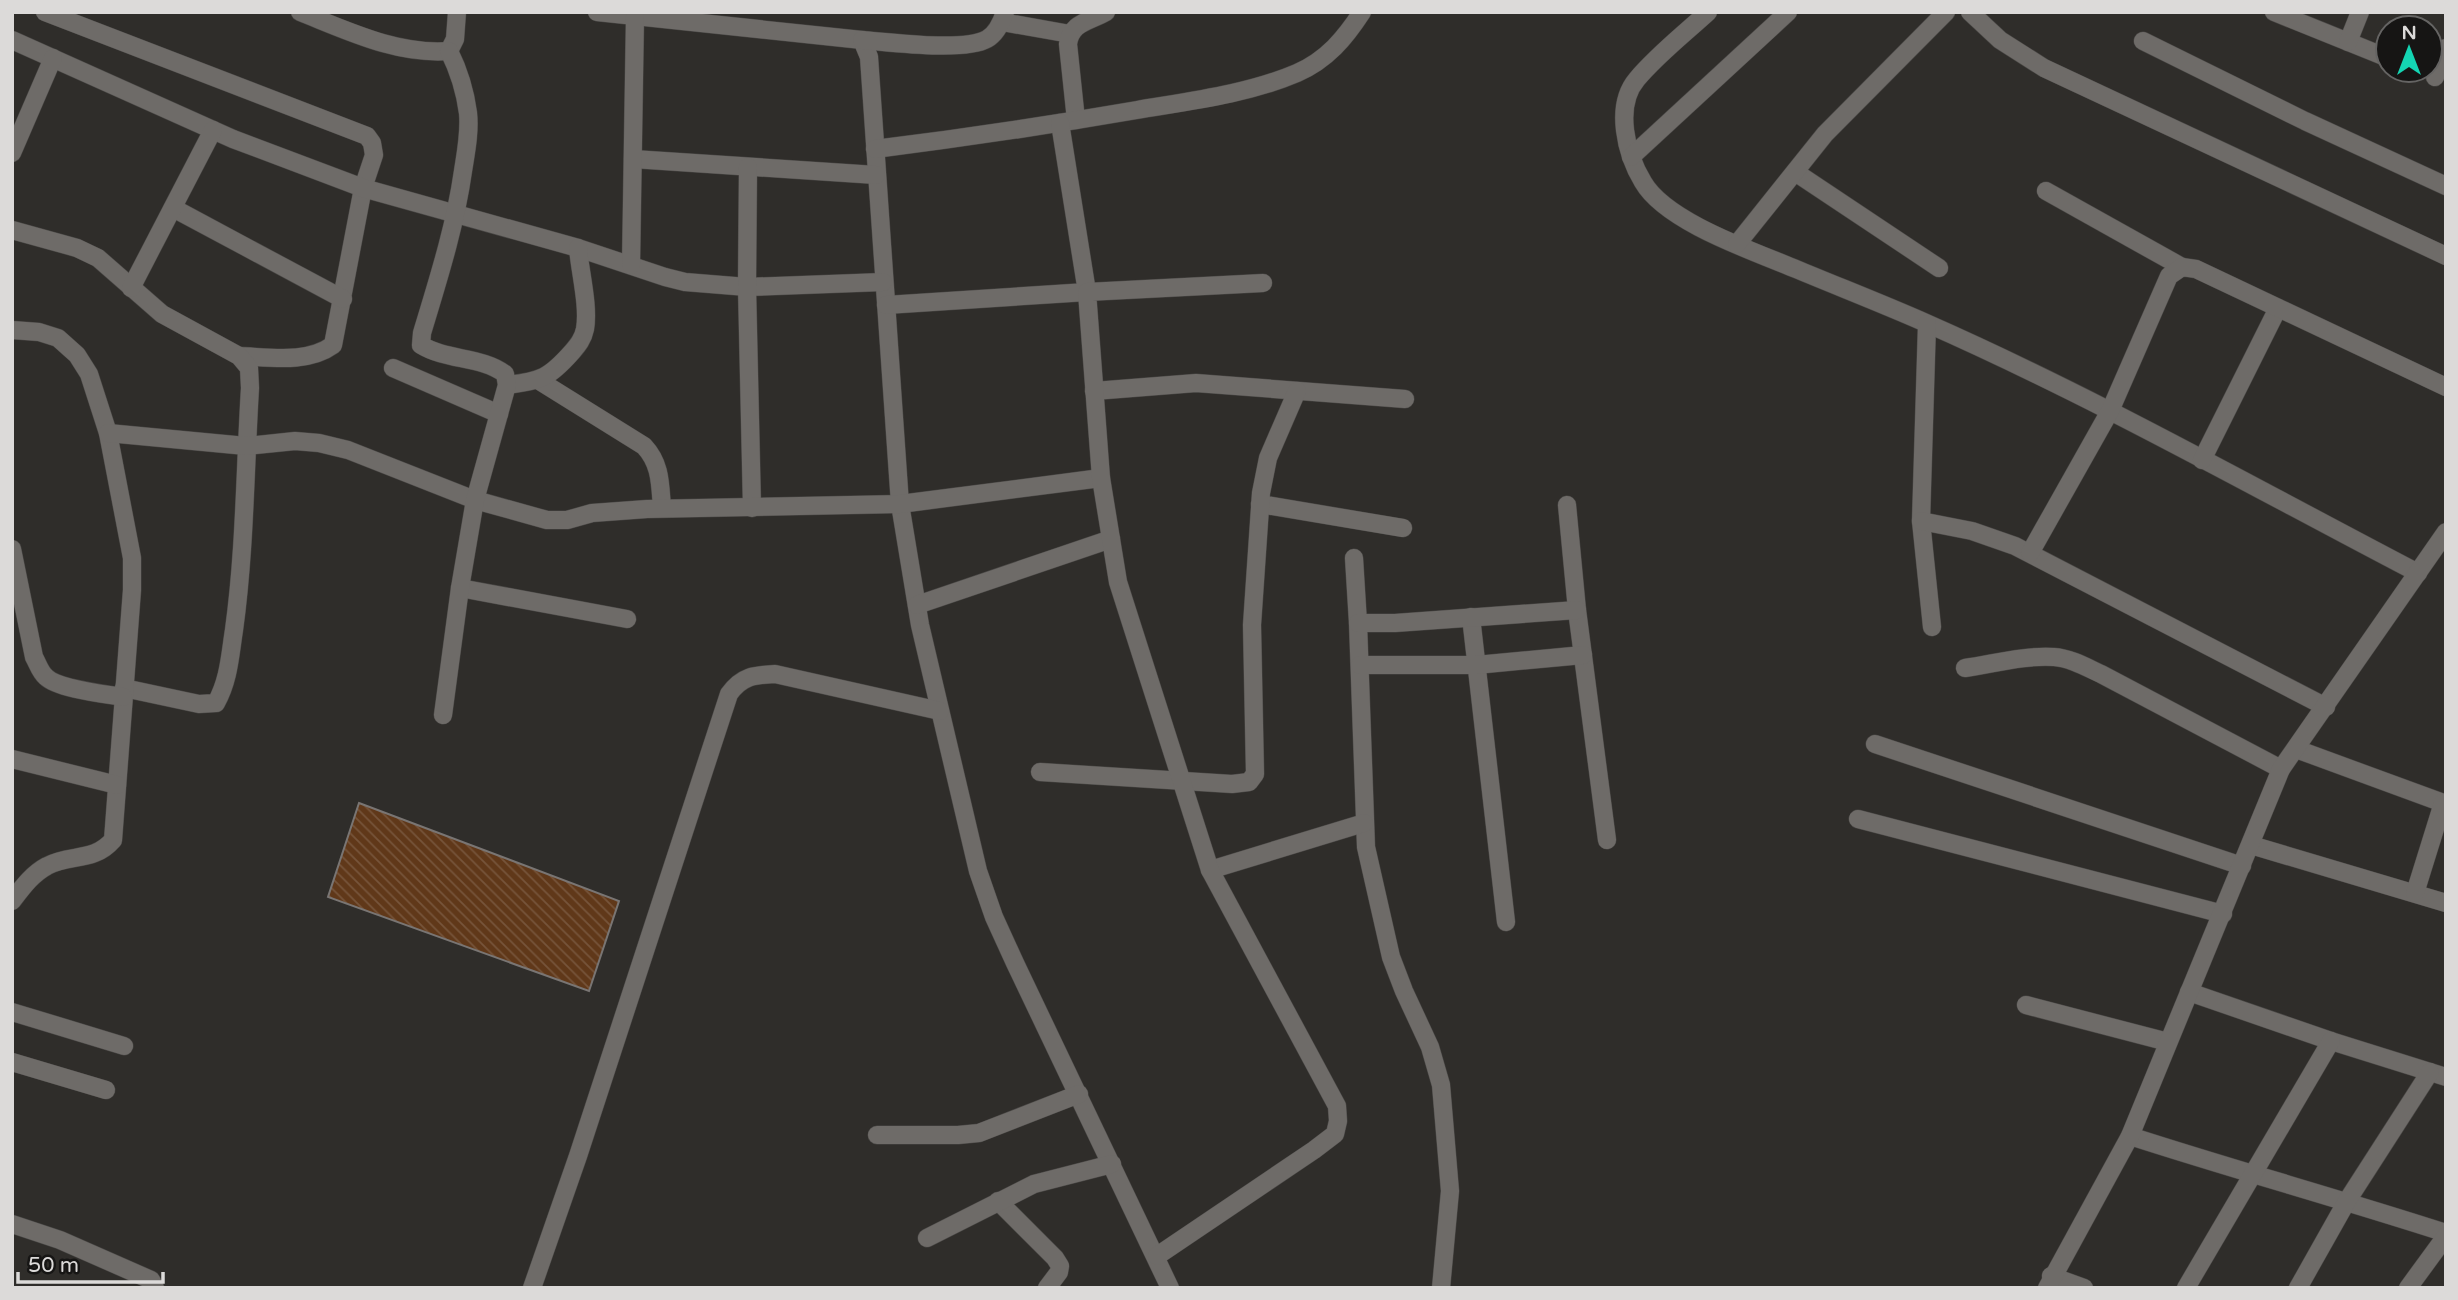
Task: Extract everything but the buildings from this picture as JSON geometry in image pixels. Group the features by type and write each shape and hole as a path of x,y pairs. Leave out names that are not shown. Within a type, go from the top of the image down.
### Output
{"street":[{"path":"45,12 367,136 372,143 374,155 363,188 333,345 323,353 301,357 239,356"},
{"path":"300,12 385,44 411,50 449,51"},
{"path":"449,51 455,39 457,12"},
{"path":"597,12 862,40 943,45 966,44 987,39 1004,17 1070,34"},
{"path":"1106,12 1079,24 1070,34 1068,122 1087,292 1101,478 1118,582 1210,870 1337,1106 1338,1121 1335,1134 1314,1150 1157,1256"},
{"path":"875,149 1068,122 1188,101 1254,86 1298,72 1326,56 1346,37 1362,12"},
{"path":"1707,12 1635,81 1627,100 1624,120 1631,157 1643,182 1657,200 1676,214 1737,244 1927,324 2110,411 2418,573"},
{"path":"1631,157 1788,12"},
{"path":"1737,244 1825,134 1946,12"},
{"path":"1970,12 2000,40 2044,68 2446,256"},
{"path":"2274,12 2374,52"},
{"path":"2348,42 2360,12"},
{"path":"631,265 635,16"},
{"path":"12,40 213,130 363,188 578,248 685,282 747,287 883,282"},
{"path":"862,40 869,57 900,504 917,605 978,871 994,917 1170,1288"},
{"path":"2143,41 2305,121 2446,186"},
{"path":"443,715 475,500 507,385 505,374 495,367 434,353 421,345 422,333 456,216 468,140 468,115 460,73 449,51"},
{"path":"12,153 52,58"},
{"path":"131,288 213,130"},
{"path":"633,159 876,175"},
{"path":"748,167 747,287 752,508"},
{"path":"1795,172 1939,268"},
{"path":"2046,191 2182,267 2196,269 2446,387"},
{"path":"173,208 343,299"},
{"path":"12,230 77,247 98,258 162,314 239,356 249,368 239,592 228,674 216,703 199,704 48,680 34,657 12,549"},
{"path":"507,385 538,380 553,373 582,341 585,312 578,248"},
{"path":"2030,553 2110,411 2169,276 2182,267"},
{"path":"886,305 1263,283"},
{"path":"2202,460 2278,308"},
{"path":"1927,324 1921,521 1932,627"},
{"path":"12,330 40,332 58,338 78,355 89,374 108,433 132,558 131,621 113,840 104,850 49,864 23,886 12,901"},
{"path":"393,368 499,414"},
{"path":"538,380 643,446 653,456 659,469 662,509"},
{"path":"1094,391 1196,383 1405,399"},
{"path":"1040,772 1232,784 1249,782 1255,774 1252,625 1260,504 1268,458 1297,391"},
{"path":"108,433 246,446 295,441 319,443 348,450 475,500 547,520 567,520 616,510 900,504 1101,478"},
{"path":"1260,504 1404,528"},
{"path":"1567,505 1577,610 1607,840"},
{"path":"1921,521 1972,531 2030,553 2326,707"},
{"path":"2084,1288 2049,1282 2130,1136 2281,769 2446,532"},
{"path":"917,605 1111,539"},
{"path":"1354,558 1366,847 1391,957 1430,1047 1441,1085 1450,1191 1441,1288"},
{"path":"460,588 628,619"},
{"path":"1358,623 1395,623 1577,610"},
{"path":"1471,617 1506,922"},
{"path":"1360,665 1476,665 1583,655"},
{"path":"1965,668 2035,658 2055,657 2072,662 2101,674 2281,769"},
{"path":"531,1288 578,1156 729,694 738,682 752,675 775,674 940,711"},
{"path":"1875,744 2242,866"},
{"path":"2296,749 2444,804 2415,892"},
{"path":"12,759 117,785"},
{"path":"1858,819 2222,914"},
{"path":"1210,870 1364,823"},
{"path":"2251,845 2446,902"},
{"path":"2189,992 2331,1041 2438,1074 2347,1201 2298,1288"},
{"path":"2026,1005 2168,1042"},
{"path":"12,1012 124,1046"},
{"path":"2186,1288 2331,1041"},
{"path":"12,1062 106,1090"},
{"path":"877,1135 979,1133 1079,1094"},
{"path":"2130,1136 2252,1176 2347,1201 2446,1235 2409,1288"},
{"path":"928,1238 1034,1184 1112,1164"},
{"path":"998,1201 1060,1266 1059,1272 1047,1288"},
{"path":"12,1224 60,1240 151,1280 155,1288"}]}
